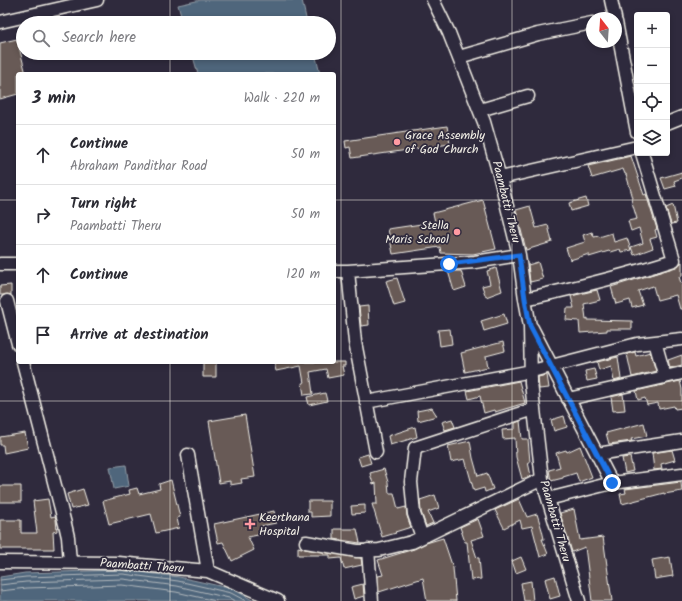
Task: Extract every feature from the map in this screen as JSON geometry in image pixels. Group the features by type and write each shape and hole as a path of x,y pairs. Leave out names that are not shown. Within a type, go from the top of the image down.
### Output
{"street":[{"path":"26,16 97,0"},
{"name":"Paambatti Theru","path":"433,0 449,33 480,110 500,178 519,255 530,326 532,371 531,383 542,479 579,601"},
{"path":"611,0 614,12"},
{"path":"0,22 16,18"},
{"path":"459,57 538,34 586,24"},
{"path":"621,48 635,120"},
{"path":"480,110 528,96"},
{"path":"670,122 682,116"},
{"path":"500,178 634,148"},
{"path":"525,299 582,287 626,275 678,258 643,156"},
{"path":"336,271 475,262 519,255"},
{"path":"0,264 16,264"},
{"path":"348,271 356,342 376,452"},
{"path":"7,300 16,336"},
{"path":"530,326 552,365 612,483"},
{"path":"366,402 532,371 637,344 682,340"},
{"path":"655,342 665,377"},
{"path":"24,364 66,524 70,562"},
{"path":"568,399 682,373"},
{"path":"422,537 414,514 411,482 415,448 534,409"},
{"path":"597,454 682,441"},
{"path":"188,455 208,571"},
{"path":"548,499 612,483 682,474"},
{"path":"306,542 357,551 379,550 412,542 542,479"},
{"path":"368,550 372,601"},
{"name":"Paambatti Theru","path":"0,562 118,562 208,571 278,601"}],"water":[{"path":"201,0 302,0 305,16 181,16 178,5"},
{"path":"194,60 317,60 320,72 197,72"},
{"path":"126,465 129,486 114,489 110,467"},
{"path":"123,570 179,577 233,589 254,601 0,601 0,577 25,573"}],"building":[{"path":"16,39 16,60 22,60 25,72 16,72 16,95 0,99 0,43"},
{"name":"Grace Assembly of God Church","path":"447,126 450,144 352,158 350,147 346,148 345,141"},
{"path":"631,156 644,195 646,194 657,229 655,230 657,237 650,239 653,248 634,255 631,247 643,243 639,228 631,231 628,221 637,219 626,174 623,169 592,178 588,166"},
{"path":"682,172 682,178 674,181 676,186 665,189 661,178"},
{"path":"586,198 588,206 571,211 569,203"},
{"path":"483,200 496,249 473,254 441,253 440,247 393,254 388,229 435,222 433,213"},
{"path":"673,205 677,223 671,224 666,208"},
{"path":"530,206 536,228 548,225 552,242 526,250 516,210"},
{"path":"592,232 594,237 612,233 614,242 627,238 631,250 621,252 620,249 589,257 589,254 570,260 566,248 585,242 583,235"},
{"path":"538,262 543,279 530,282 528,265"},
{"path":"682,262 682,276 679,277 682,286 682,309 680,309 676,295 657,300 653,286 638,291 643,305 632,308 630,300 616,304 611,287 676,267"},
{"path":"496,268 502,291 486,297 482,286 490,284 487,271"},
{"path":"448,271 461,271 466,287 454,291"},
{"path":"397,278 405,303 394,306 386,281"},
{"path":"11,285 11,295 0,295 0,286"},
{"path":"597,290 600,300 584,304 586,319 632,321 632,329 607,329 607,331 580,333 579,321 566,320 567,308 574,308 571,296"},
{"path":"368,306 369,325 361,326 359,307"},
{"path":"504,314 507,324 484,331 481,321"},
{"path":"450,329 452,344 440,346 438,330"},
{"path":"503,342 505,351 486,356 488,367 465,372 461,353"},
{"path":"635,352 636,356 650,352 656,371 632,377 627,354"},
{"path":"682,355 682,365 670,368 668,360"},
{"path":"618,357 621,379 614,381 611,366 599,370 597,362"},
{"path":"336,362 345,362 345,366 342,366 344,375 328,378 326,369 310,372 313,394 304,395 302,383 304,383 301,366 276,371 274,364 336,364"},
{"path":"203,364 216,364 216,377 203,377"},
{"path":"594,369 597,379 587,381 585,371"},
{"path":"547,375 549,388 539,389 538,377"},
{"path":"519,381 525,403 495,412 494,410 484,413 480,396 469,399 467,391"},
{"path":"680,381 682,389 682,408 675,409 674,406 659,409 658,403 647,405 645,398 638,400 636,391"},
{"path":"325,393 327,401 309,405 307,397"},
{"path":"623,394 625,410 613,411 611,397"},
{"path":"432,408 437,416 418,421 417,411"},
{"path":"245,415 255,477 241,479 242,483 230,485 230,481 219,483 209,421"},
{"path":"564,416 567,427 554,431 551,420"},
{"path":"452,419 455,427 445,430 442,422"},
{"path":"520,421 522,439 528,439 530,462 528,462 531,476 522,479 516,457 515,438 503,439 502,430 515,429 515,423"},
{"path":"644,423 647,436 631,439 632,441 609,444 606,433"},
{"path":"415,427 417,437 390,445 388,436"},
{"path":"25,433 28,448 4,453 3,445 0,445 0,437"},
{"path":"470,441 478,476 487,473 493,489 485,492 484,488 474,491 465,459 451,462 448,446"},
{"path":"580,446 592,477 579,482 576,473 551,481 549,470 560,467 556,453 566,450 567,452"},
{"path":"672,450 675,460 661,464 662,469 654,470 652,453"},
{"path":"368,454 371,463 361,466 358,457"},
{"path":"630,457 633,471 625,473 622,458"},
{"path":"384,469 388,482 389,493 394,493 398,509 406,507 407,516 411,527 382,537 372,504 377,504 376,483 373,484 370,473"},
{"path":"171,480 180,517 177,518 179,528 156,533 151,514 109,524 103,501 130,494 129,490 137,488 139,494 160,489 159,484"},
{"path":"681,482 682,491 664,493 622,504 620,494 626,493 625,489"},
{"path":"0,486 21,486 21,502 0,502"},
{"path":"83,489 88,505 71,509 67,494"},
{"path":"435,495 439,508 428,512 433,523 426,526 421,512 420,500"},
{"path":"48,499 51,517 55,516 56,519 57,531 53,532 54,549 0,549 0,520 21,520 21,533 37,533 33,501"},
{"path":"519,499 527,517 537,514 544,539 542,539 548,554 540,557 532,526 522,528 520,520 504,528 495,510"},
{"path":"308,501 330,501 330,516 311,517 311,512 308,512"},
{"path":"365,505 365,513 352,514 351,506"},
{"path":"574,509 580,540 603,537 612,601 592,601 585,547 572,552 560,513"},
{"path":"274,511 276,523 261,526 263,534 248,537 254,550 232,561 223,542 218,543 214,524"},
{"path":"478,519 484,536 471,540 477,558 479,558 481,579 471,580 467,542 465,542 460,527"},
{"path":"334,529 357,529 360,543 334,539"},
{"path":"443,538 453,568 456,601 427,601 423,578 379,592 378,576 383,575 378,560"},
{"path":"298,547 361,558 362,565 344,569 341,558 330,559 330,555 298,555"},
{"path":"521,557 526,569 516,573 512,561"},
{"path":"670,557 673,576 655,579 652,560"},
{"path":"555,576 560,596 550,599 545,579"},
{"path":"531,581 533,601 524,601 521,583"},
{"path":"363,584 364,596 354,599 351,587"}],"place":[{"name":"Grace Assembly of God Church","path":"397,142"},
{"name":"Stella Maris School","path":"457,232"},
{"name":"Keerthana Hospital","path":"250,524"}],"route":[{"path":"449,264 475,262 519,255 530,326 552,365 612,483"}]}
